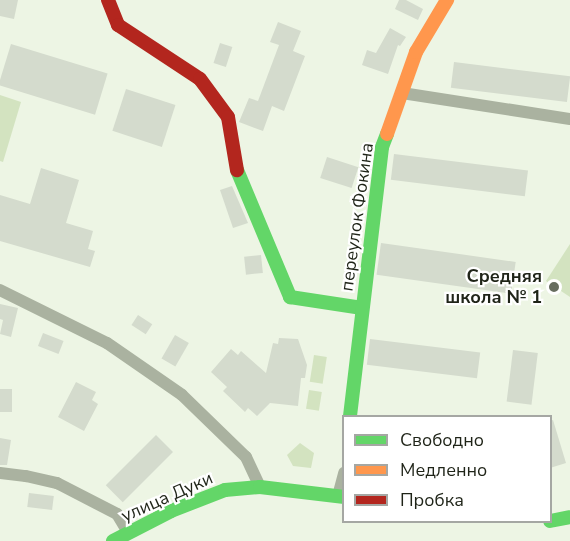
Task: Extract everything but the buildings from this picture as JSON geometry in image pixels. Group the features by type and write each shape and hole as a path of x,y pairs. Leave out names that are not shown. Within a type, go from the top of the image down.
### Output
{"street":[{"path":"108,0 118,25 165,53 200,79 228,117 235,166 290,297 362,308"},
{"name":"переулок Фокина","path":"350,415 382,147 416,52 447,0"},
{"path":"402,93 570,119"},
{"path":"0,290 107,343 172,388 208,418 246,457 260,487"},
{"path":"0,473 57,483 117,514 128,532"},
{"name":"улица Дуки","path":"113,541 171,511 225,490 260,487 341,497"},
{"path":"552,521 570,517"}],"green space":[{"path":"0,95 21,102 3,162 0,161"},
{"path":"570,244 570,297 546,281"},
{"path":"314,355 327,357 323,384 310,382"},
{"path":"309,390 322,392 319,411 306,409"},
{"path":"300,443 314,453 311,468 293,466 287,455"}],"traffic: fast":[{"path":"350,415 382,147 387,134"},
{"path":"237,170 290,297 362,308"},
{"path":"113,541 171,511 225,490 260,487 342,497"},
{"path":"552,521 570,517"}],"traffic: slow":[{"path":"387,134 416,52 447,0"}],"traffic: jam":[{"path":"108,0 118,25 200,79 228,117 237,170"}],"place":[{"name":"Средняя школа № 1","path":"554,287"}]}
